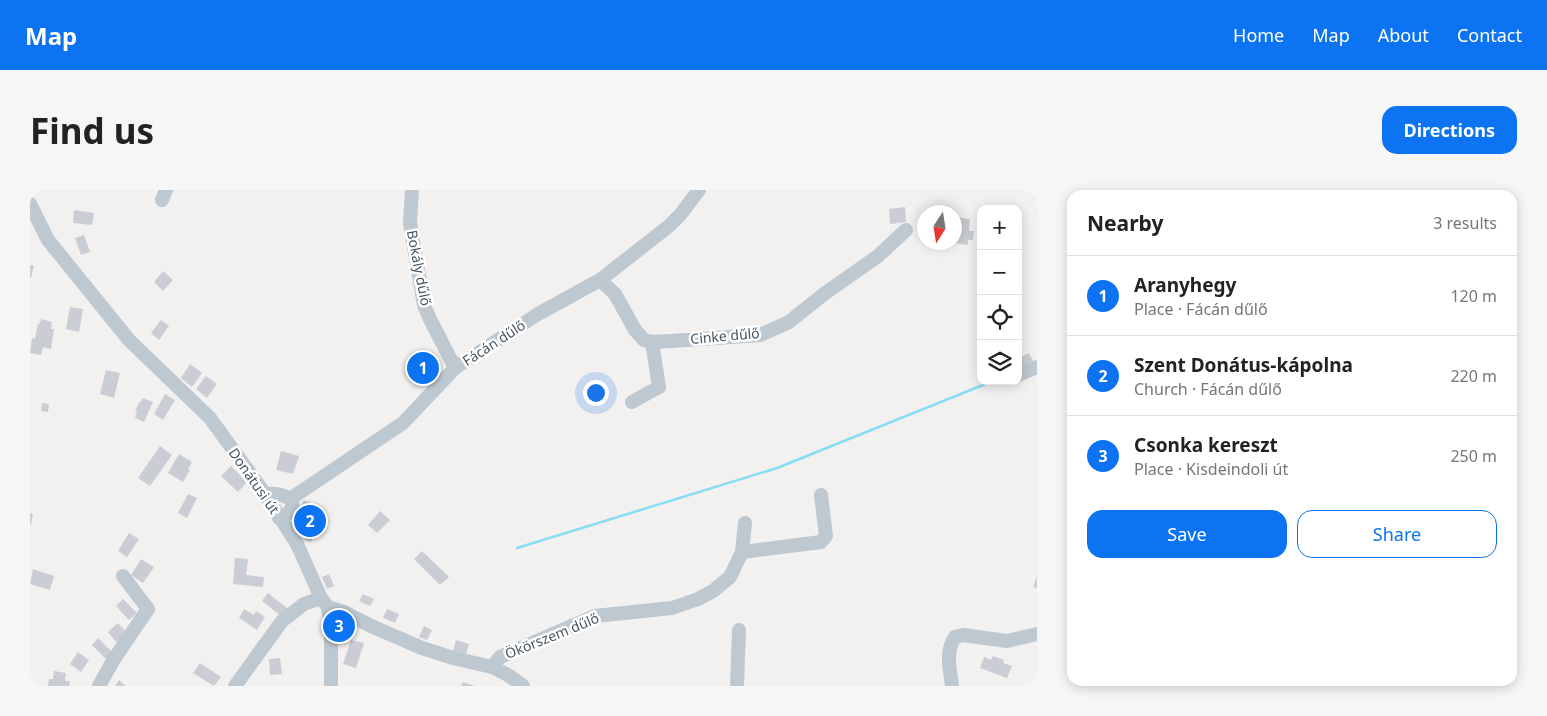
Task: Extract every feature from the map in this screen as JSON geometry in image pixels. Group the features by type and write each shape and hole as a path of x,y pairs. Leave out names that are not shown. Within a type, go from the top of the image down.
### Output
{"street":[{"name":"Bokály dűlő","path":"412,190 410,223 424,305 455,368"},
{"name":"Fácán dűlő","path":"279,518 292,510 290,499 403,423 455,368 538,314 600,280 669,226 699,190"},
{"name":"Donátusi út","path":"30,204 48,240 129,340 210,418 297,544 324,603 331,629 332,686"},
{"name":"Cinke dűlő","path":"652,342 747,337 760,335 775,329 789,322 824,294 864,267 906,230"},
{"path":"600,280 615,294 635,330 644,340 652,342 659,387 632,402"},
{"path":"1022,374 1037,367"},
{"path":"264,494 282,495 290,499"},
{"path":"742,552 821,542 826,536 821,495"},
{"name":"Ökörszem dűlő","path":"492,667 500,657 595,616 672,608 698,598 723,584 730,577 742,552 745,523"},
{"path":"99,686 114,659 148,609 123,576"},
{"path":"235,686 282,621 304,604 324,603 422,648 453,658 492,667 508,675 522,686"},
{"path":"737,686 739,630"},
{"path":"952,686 948,658 950,644 955,637 963,635 1007,641 1037,634"}],"building":[{"path":"905,207 906,222 890,224 889,209"},
{"path":"74,210 94,213 92,225 73,223"},
{"path":"962,218 970,219 969,231 974,231 973,240 968,240 968,245 962,244"},
{"path":"84,235 90,252 81,255 75,238"},
{"path":"30,265 34,266 31,278 30,278"},
{"path":"163,271 173,280 163,291 154,282"},
{"path":"70,307 83,309 79,332 66,329"},
{"path":"41,319 52,322 51,329 54,329 51,349 43,347 41,355 30,353 32,338 35,339 38,323 40,324"},
{"path":"161,320 169,326 159,340 151,333"},
{"path":"1029,353 1033,361 1022,366 1022,356"},
{"path":"190,364 202,373 192,387 181,378"},
{"path":"106,370 120,373 114,398 100,394"},
{"path":"206,376 217,384 207,398 196,389"},
{"path":"165,394 175,400 163,420 154,414"},
{"path":"143,398 153,402 144,422 135,418 137,412 135,411"},
{"path":"42,403 49,404 48,412 41,411"},
{"path":"160,446 172,455 150,486 138,478"},
{"path":"281,451 299,456 293,474 276,470"},
{"path":"179,454 192,462 183,482 168,473"},
{"path":"231,466 247,482 238,492 221,476"},
{"path":"188,494 197,498 187,518 178,513"},
{"path":"304,500 325,510 311,542 303,539 305,534 296,530 304,513 299,510"},
{"path":"380,511 390,520 377,533 368,525"},
{"path":"30,513 33,514 31,525 30,525"},
{"path":"129,533 139,539 127,557 118,551"},
{"path":"422,551 449,577 440,585 414,559"},
{"path":"235,558 248,559 246,575 264,577 263,587 233,584"},
{"path":"141,559 154,567 143,583 131,575"},
{"path":"33,569 54,576 50,590 30,584"},
{"path":"329,574 334,586 327,589 322,577"},
{"path":"1037,576 1037,588 1033,587"},
{"path":"268,593 288,609 282,617 262,601"},
{"path":"363,594 374,599 370,606 359,601"},
{"path":"123,599 137,613 129,620 116,606"},
{"path":"244,609 254,615 256,611 265,617 257,630 239,618"},
{"path":"387,609 399,614 395,623 383,618"},
{"path":"118,623 127,633 116,642 108,632"},
{"path":"424,626 432,630 427,640 419,637"},
{"path":"98,638 114,654 108,661 92,645"},
{"path":"351,640 364,643 356,668 343,664"},
{"path":"456,640 469,644 466,654 453,651"},
{"path":"78,652 89,660 81,672 70,664"},
{"path":"993,656 1004,660 1003,663 1012,666 1007,678 980,668 984,657 991,660"},
{"path":"280,658 282,674 270,675 269,659"},
{"path":"200,663 221,677 214,686 193,673"},
{"path":"54,671 66,673 65,681 70,681 69,686 48,686 49,679 53,679"},
{"path":"119,680 126,686 115,686"},
{"path":"463,682 475,686 461,686"}],"waterway":[{"path":"517,548 777,468 983,385"}],"place":[{"name":"Aranyhegy","path":"423,368"},
{"name":"Szent Donátus-kápolna","path":"310,521"},
{"name":"Csonka kereszt","path":"339,626"}]}
